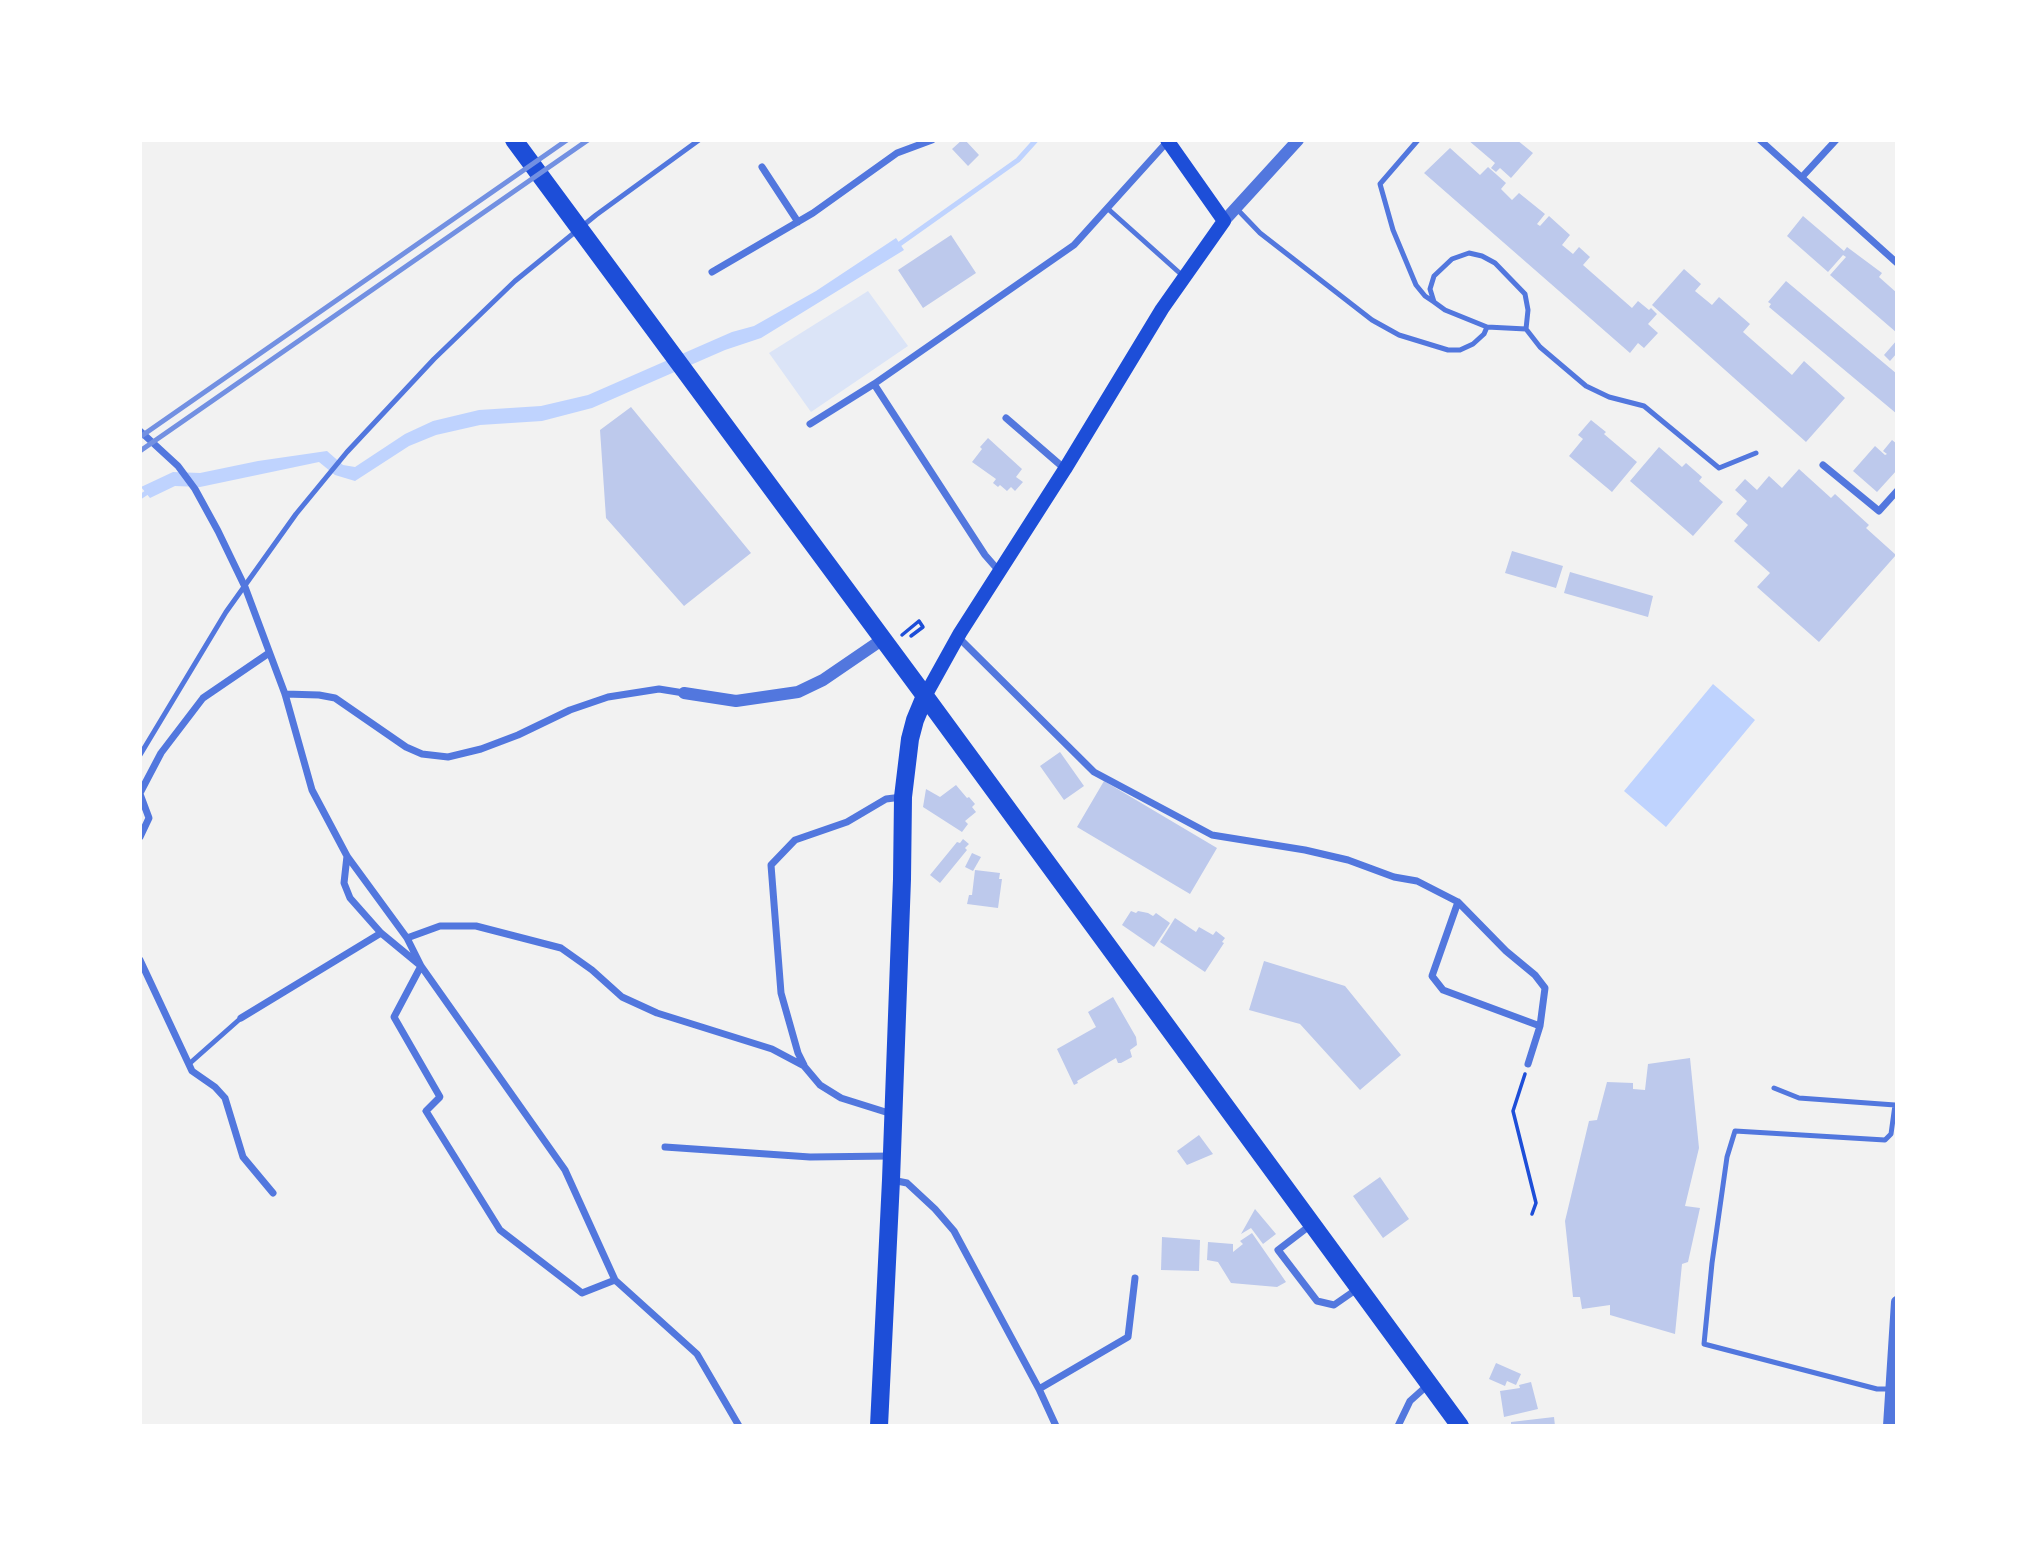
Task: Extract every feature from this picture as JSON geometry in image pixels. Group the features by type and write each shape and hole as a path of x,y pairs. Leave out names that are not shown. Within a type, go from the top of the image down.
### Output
{"highway":[{"path":"514,140 1460,1426"},
{"path":"878,1426 891,1180 903,797 910,739 925,696"}],"main road":[{"path":"925,696 958,637 1183,277 1224,221 1168,141"}],"street":[{"path":"712,271 798,222 897,153 932,140"},
{"path":"1224,221 1298,140"},
{"path":"1760,140 1897,263"},
{"path":"1802,177 1836,140"},
{"path":"810,424 874,384 1074,245 1168,141"},
{"path":"762,167 798,222"},
{"path":"874,384 985,555 999,571"},
{"path":"1006,418 1065,469"},
{"path":"140,430 178,466 195,489 244,587 285,694 312,790 347,856 407,938 421,966 565,1170 615,1280 696,1354 739,1426"},
{"path":"1823,465 1879,511 1897,491"},
{"path":"958,637 1094,772 1212,835 1348,860 1394,877 1417,881 1458,902 1506,951 1535,975 1545,988 1539,1026 1528,1064"},
{"path":"285,694 335,698 406,747 422,754 448,757 481,749 519,735 570,710 608,697 659,689 736,701 798,692 822,680 883,639"},
{"path":"140,837 149,818 140,793 161,753 203,698 269,653"},
{"path":"893,1114 841,1098 820,1085 804,1066 781,993 771,865 795,840 847,822 886,799 903,797"},
{"path":"347,856 344,883 351,898 381,933 421,966"},
{"path":"1458,902 1432,976 1443,990 1539,1026"},
{"path":"407,938 440,926 476,926 550,944 561,948 592,970 622,997 657,1013 772,1049 804,1066"},
{"path":"241,1018 381,933"},
{"path":"140,960 192,1071 215,1087 225,1098 243,1157 272,1193"},
{"path":"421,966 394,1017 440,1097 426,1111 500,1230 582,1293 615,1280"},
{"path":"665,1147 810,1157 891,1156"},
{"path":"891,1180 907,1182 936,1209 954,1231 1056,1426"},
{"path":"1312,1224 1278,1250 1317,1301 1334,1305 1359,1288"},
{"path":"1039,1389 1128,1336 1135,1278"},
{"path":"1889,1426 1897,1302"},
{"path":"1398,1426 1410,1401 1429,1384"}],"lane":[{"path":"140,755 226,612 296,514 347,452 433,359 515,281 596,215 699,140"},
{"path":"1418,140 1380,184 1393,230 1416,285 1424,296 1446,310 1487,327 1526,328"},
{"path":"1107,208 1183,277"},
{"path":"1236,208 1260,233 1372,320 1399,335 1448,350 1460,350 1484,334 1487,327"},
{"path":"1434,302 1430,289 1434,276 1452,259 1469,253 1482,256 1494,263 1525,294 1528,310 1526,328 1540,347 1586,386 1609,397 1644,406 1719,468 1756,453"},
{"path":"189,1065 241,1018"},
{"path":"1774,1088 1799,1098 1896,1105 1891,1134 1885,1140 1735,1131 1727,1157 1704,1344 1877,1389 1892,1390"}],"path":[{"path":"912,636 923,627 919,621"},
{"path":"1528,1064 1513,1111 1536,1203 1532,1214"}],"shaded area":[{"path":"868,291 908,346 811,412 769,353"}],"water":[{"path":"896,238 904,250 761,338 725,350 592,408 542,421 480,425 436,435 409,446 355,481 335,475 319,462 200,487 175,486 150,498 141,487 173,472 200,473 327,451 343,465 355,467 405,434 433,421 479,410 541,406 588,395 732,332 754,326 816,291"},
{"path":"1713,684 1755,720 1666,827 1624,791"}],"building":[{"path":"962,140 979,155 968,166 952,149"},
{"path":"1468,140 1517,140 1533,153 1511,178 1500,168 1496,172 1491,168 1495,163"},
{"path":"1450,148 1480,175 1488,167 1506,183 1501,189 1512,200 1519,193 1545,214 1537,224 1540,226 1549,216 1570,235 1562,245 1573,254 1579,247 1590,257 1583,265 1632,308 1638,301 1657,314 1648,324 1658,333 1644,348 1638,343 1630,353 1424,173"},
{"path":"1803,216 1844,251 1847,247 1882,273 1879,277 1897,293 1897,333 1830,275 1846,257 1843,255 1828,272 1787,236"},
{"path":"951,235 976,273 923,308 898,270"},
{"path":"1684,269 1701,284 1695,291 1712,305 1719,297 1750,324 1743,332 1792,375 1804,361 1845,398 1806,442 1652,305"},
{"path":"1786,281 1897,374 1897,414 1769,307 1771,304 1768,302"},
{"path":"1897,340 1897,353 1890,361 1884,355"},
{"path":"631,407 751,553 684,606 606,518 600,430"},
{"path":"1591,420 1637,462 1612,492 1569,456 1583,439 1578,435"},
{"path":"988,438 1022,469 1016,477 1023,482 1015,491 1011,487 1007,491 1000,485 998,487 993,483 996,479 972,462"},
{"path":"1892,440 1897,444 1897,470 1877,492 1853,471 1875,446 1887,454 1883,451"},
{"path":"1659,447 1682,467 1686,463 1702,477 1699,481 1723,502 1693,536 1630,481"},
{"path":"1799,469 1831,498 1835,494 1869,525 1866,528 1896,555 1819,642 1757,587 1770,573 1734,541 1748,525 1736,514 1747,501 1735,490 1745,479 1757,490 1769,476 1782,488"},
{"path":"1512,551 1563,566 1556,588 1505,573"},
{"path":"1570,572 1653,596 1648,617 1564,593"},
{"path":"1060,752 1084,786 1064,800 1040,766"},
{"path":"1104,781 1217,848 1190,894 1077,827"},
{"path":"956,785 975,804 972,807 976,812 965,821 968,824 962,832 923,807 926,789 940,797"},
{"path":"963,839 969,844 965,848 967,850 940,883 930,875 957,842 960,843"},
{"path":"972,853 981,857 973,871 965,867"},
{"path":"975,870 1000,873 999,879 1002,879 998,908 967,904 969,895 972,895"},
{"path":"1131,911 1153,916 1156,913 1170,923 1154,947 1122,925"},
{"path":"1175,918 1196,932 1199,927 1213,935 1216,931 1225,938 1205,972 1160,942"},
{"path":"1264,961 1345,986 1401,1055 1360,1090 1300,1024 1249,1010"},
{"path":"1113,997 1136,1037 1137,1045 1130,1050 1132,1057 1121,1063 1118,1063 1116,1058 1074,1085 1057,1049 1096,1027 1088,1012"},
{"path":"1690,1058 1699,1148 1685,1206 1700,1208 1688,1262 1682,1264 1675,1334 1610,1315 1610,1305 1582,1309 1580,1297 1573,1297 1565,1221 1589,1121 1597,1120 1607,1082 1633,1083 1633,1089 1645,1090 1648,1064"},
{"path":"1199,1135 1213,1154 1187,1165 1177,1151"},
{"path":"1380,1177 1409,1219 1383,1238 1353,1196"},
{"path":"1255,1209 1276,1234 1263,1244 1251,1228 1241,1234"},
{"path":"1252,1233 1286,1282 1277,1287 1231,1283 1218,1262 1207,1260 1208,1242 1233,1244 1233,1252 1243,1244 1240,1241"},
{"path":"1162,1237 1200,1240 1199,1271 1161,1270"},
{"path":"1496,1363 1521,1374 1516,1385 1507,1381 1505,1386 1489,1379"},
{"path":"1531,1382 1538,1409 1504,1417 1500,1391 1520,1388 1519,1385"},
{"path":"1554,1417 1555,1426 1511,1426 1511,1422"}],"waterway":[{"path":"894,248 1018,160 1036,140"},
{"path":"140,497 152,489"}],"railway":[{"path":"140,437 567,140"},
{"path":"140,451 588,140"}]}
